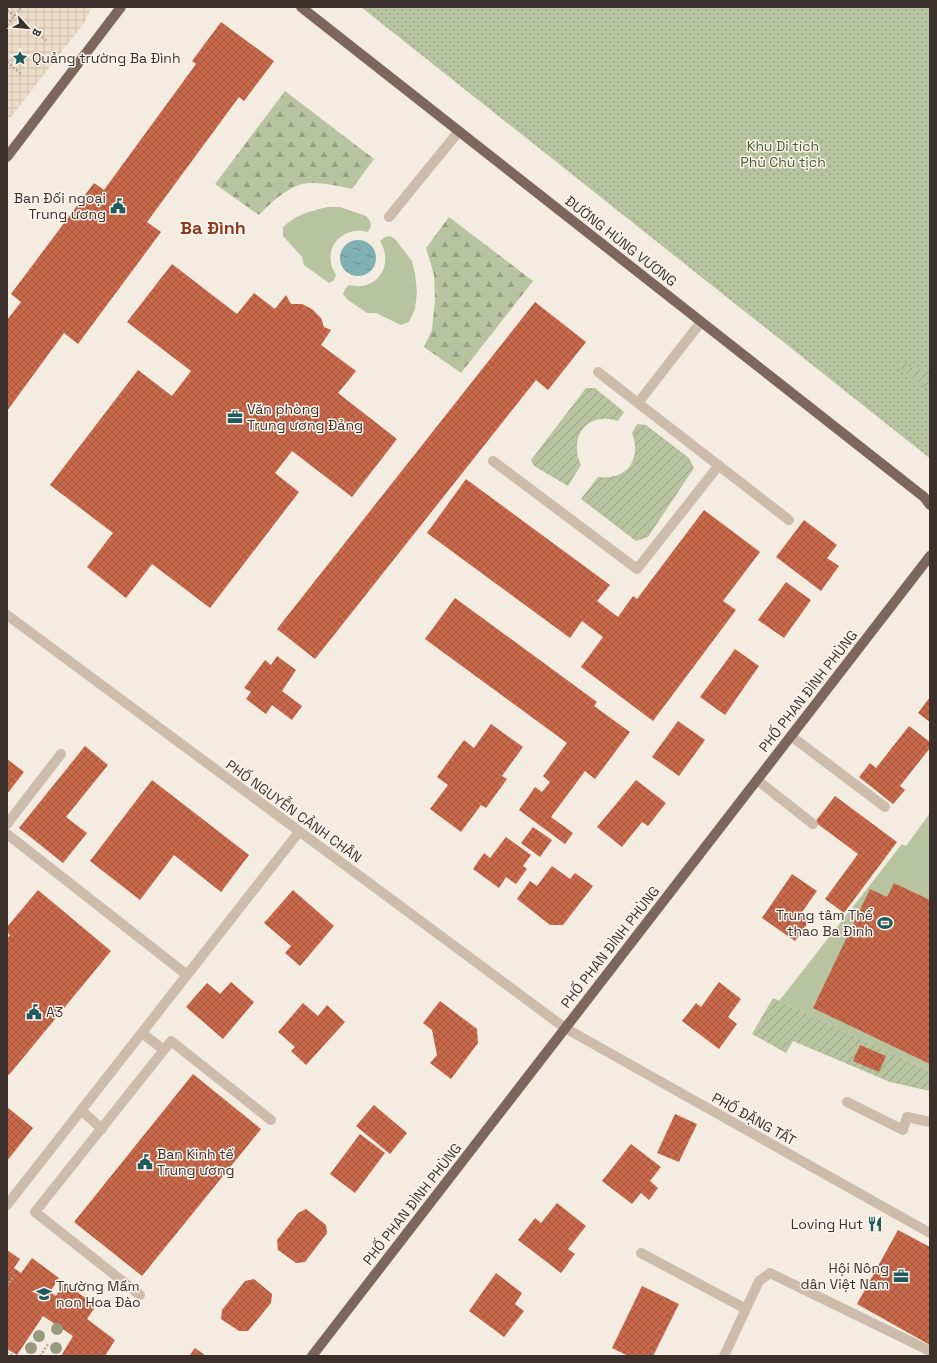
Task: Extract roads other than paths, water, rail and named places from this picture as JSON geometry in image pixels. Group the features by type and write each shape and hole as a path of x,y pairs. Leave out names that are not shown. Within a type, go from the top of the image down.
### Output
{"main road":[{"path":"7,157 121,7"},
{"name":"ĐƯỜNG HÙNG VƯƠNG","path":"301,7 927,498 930,505"},
{"name":"PHỐ PHAN ĐÌNH PHÙNG","path":"312,1356 930,556"}],"street":[{"path":"389,217 459,132"},
{"path":"638,403 701,322"},
{"path":"598,372 789,520"},
{"path":"493,461 637,569 719,465"},
{"name":"PHỐ NGUYỄN CẢNH CHÂN","path":"7,615 565,1028"},
{"path":"791,736 885,807"},
{"path":"7,824 61,754"},
{"path":"757,780 813,824"},
{"path":"7,1205 299,832"},
{"path":"7,834 187,975"},
{"name":"PHỐ ĐẶNG TẤT","path":"565,1028 930,1233"},
{"path":"142,1033 164,1050"},
{"path":"140,1296 36,1212 171,1041 271,1120"},
{"path":"847,1102 903,1130 907,1117 930,1122"},
{"path":"81,1110 102,1129"},
{"path":"641,1253 746,1309"},
{"path":"724,1356 759,1281 770,1272 930,1351"}],"water":[{"path":"358,240 368,243 373,248 376,258 373,268 368,273 358,276 348,273 343,268 340,258 343,248 348,243"}],"place":[{"name":"Quảng trường Ba Đình","path":"20,58"},
{"name":"Ban Đối ngoại Trung ương","path":"118,206"},
{"name":"Văn phòng Trung ương Đảng","path":"235,417"},
{"name":"Trung tâm Thể thao Ba Đình","path":"885,923"},
{"name":"A3","path":"34,1012"},
{"name":"Ban Kinh tế Trung ương","path":"145,1162"},
{"name":"Loving Hut","path":"875,1224"},
{"name":"Hội Nông dân Việt Nam","path":"901,1276"},
{"name":"Trường Mầm non Hoa Đào","path":"44,1294"}],"district":[{"name":"Ba Đình","path":"213,227"}],"park label":[{"name":"Khu Di tích Phủ Chủ tịch","path":"783,154"}]}
